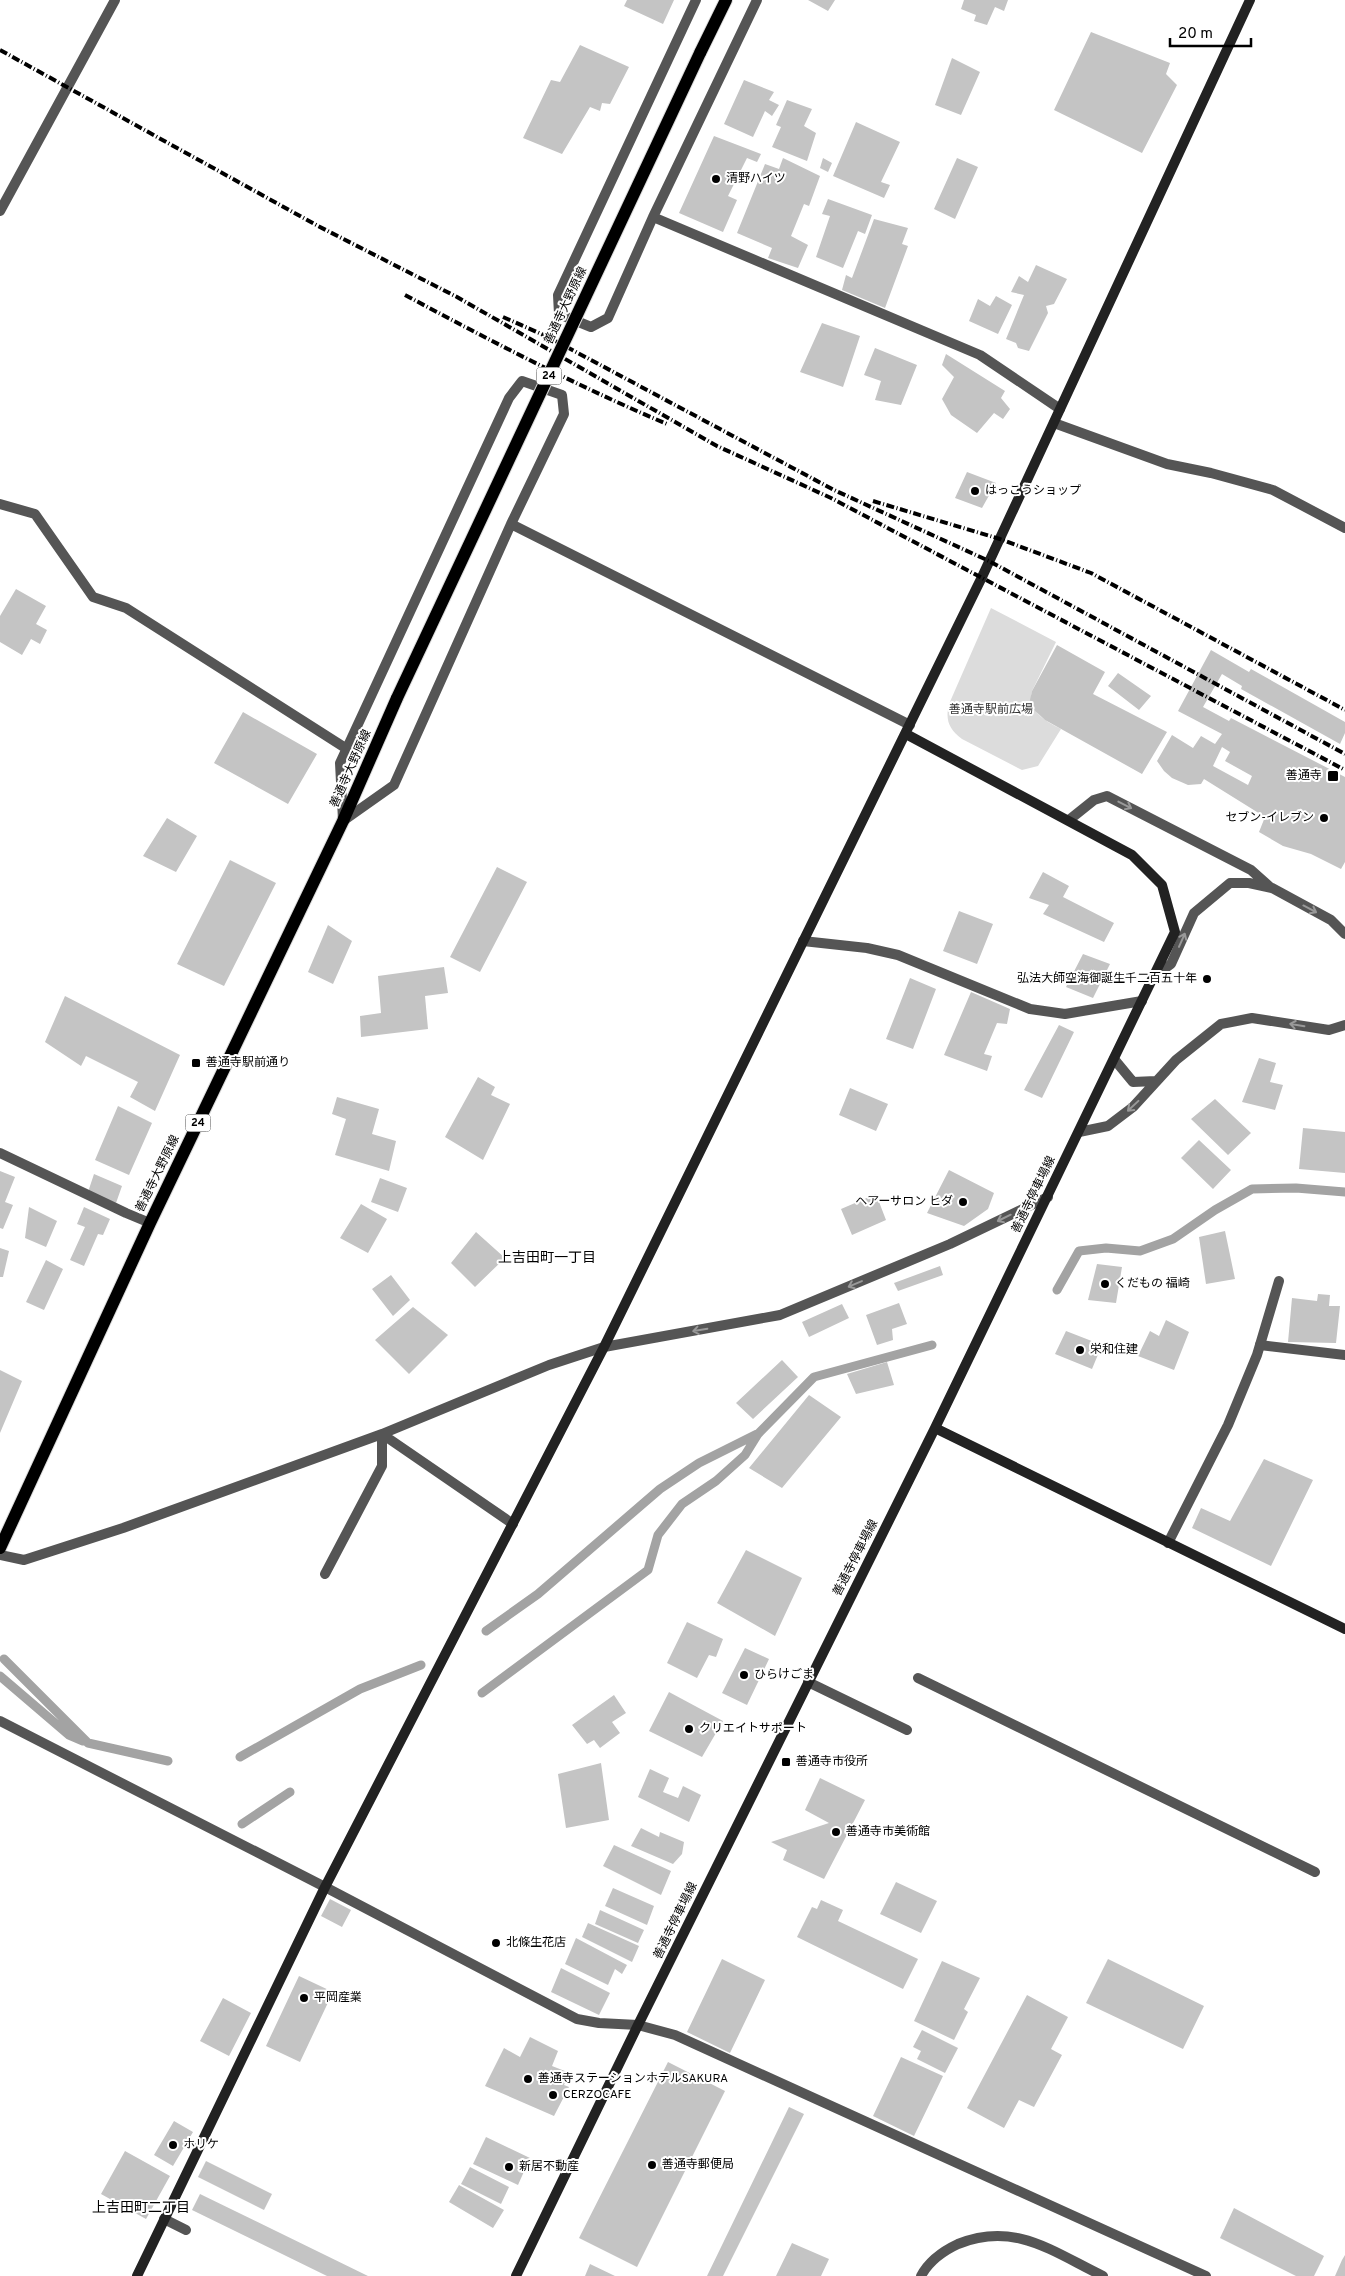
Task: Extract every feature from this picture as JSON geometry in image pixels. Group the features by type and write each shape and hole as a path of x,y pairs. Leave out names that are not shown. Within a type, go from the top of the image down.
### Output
{"main road":[{"name":"善通寺大野原線","path":"0,1548 150,1223 343,821 397,698 726,0"}],"street":[{"path":"0,210 115,0"},
{"path":"696,0 558,295 560,314 591,327 608,318 653,217 757,0"},
{"path":"137,2276 325,1887 604,1347 908,729 1054,423 1250,0"},
{"path":"653,217 980,356 1060,409"},
{"path":"522,381 562,395 564,414 511,524 394,784 343,821 340,763 509,398 522,381"},
{"path":"1054,423 1167,464 1211,473 1273,490 1345,528"},
{"path":"0,504 35,514 93,597 126,608 347,749"},
{"path":"511,524 908,729"},
{"name":"善通寺停車場線","path":"516,2276 638,2025 935,1428 1175,932 1162,885 1132,854 908,729"},
{"path":"1068,820 1094,800 1107,796 1251,870 1272,888 1330,920 1345,934"},
{"path":"1153,977 1171,964 1194,913 1222,888 1230,883 1249,882 1272,888"},
{"path":"804,941 867,948 898,955 1030,1009 1065,1014 1142,1000"},
{"path":"1079,1132 1108,1126 1133,1107 1176,1060 1221,1024 1252,1018 1329,1030 1345,1025"},
{"path":"1114,1059 1133,1082 1156,1081"},
{"path":"0,1153 126,1214 150,1223"},
{"path":"0,1555 24,1560 123,1528 382,1434 550,1365 604,1347 780,1315 950,1244 1048,1197"},
{"path":"1168,1543 1228,1425 1260,1345 1279,1281"},
{"path":"1260,1345 1345,1355"},
{"path":"935,1428 1345,1630"},
{"path":"382,1434 513,1524"},
{"path":"325,1574 382,1466 382,1434"},
{"path":"918,1678 1314,1872"},
{"path":"808,1682 907,1730"},
{"path":"0,1721 325,1887 577,2020 638,2025 675,2036 1206,2276"},
{"path":"164,2219 186,2230"},
{"path":"921,2276 925,2267 946,2249 970,2239 995,2234 1032,2240 1103,2276"},
{"path":"1077,2276 1082,2266"}],"green space":[{"name":"善通寺駅前広場","path":"991,608 1056,642 1032,691 1031,698 1035,710 1043,719 1061,729 1038,766 1022,770 962,739 951,728 948,719 949,704"}],"building":[{"path":"627,0 674,0 663,24 624,6"},
{"path":"808,0 835,0 828,11"},
{"path":"964,0 1008,0 1004,11 995,7 987,25 974,21 976,15 961,9"},
{"path":"1091,32 1170,63 1166,74 1177,85 1142,153 1054,110"},
{"path":"580,45 629,67 610,104 602,103 600,111 590,107 562,154 523,138 551,80 560,82"},
{"path":"952,58 980,72 961,115 935,105"},
{"path":"744,80 774,92 769,100 779,105 772,116 765,111 753,137 724,124"},
{"path":"787,100 812,109 804,126 816,133 807,161 772,147 781,127 776,125"},
{"path":"856,122 900,142 881,182 890,185 884,198 833,176"},
{"name":"清野ハイツ","path":"714,136 761,154 757,162 747,158 728,196 737,200 723,232 679,213"},
{"path":"783,158 820,176 809,206 804,204 791,236 808,245 798,268 768,258 772,248 737,233 765,164 779,169"},
{"path":"823,158 832,163 828,172 820,168"},
{"path":"957,158 978,167 955,219 934,209"},
{"path":"828,199 872,215 865,234 858,231 843,268 816,257 830,216 822,214"},
{"path":"874,219 908,228 902,244 908,246 885,308 842,290 846,275 852,278"},
{"path":"1036,265 1067,279 1054,304 1046,306 1048,313 1029,351 1018,348 1016,343 1006,339 1024,295 1011,292 1019,276 1028,282"},
{"path":"996,296 1012,305 998,334 969,321 978,299 990,306"},
{"path":"822,323 860,336 843,387 800,372"},
{"path":"875,348 917,365 901,405 875,400 881,381 864,375"},
{"path":"946,354 1005,391 1001,398 1010,409 1003,419 994,413 977,433 951,415 942,399 954,377 942,365"},
{"name":"はっこうショップ","path":"967,472 996,483 982,508 955,498"},
{"path":"16,589 46,606 36,624 47,630 40,644 31,639 22,655 0,642 0,616"},
{"path":"1057,645 1105,672 1093,694 1167,732 1142,774 1045,720 1033,709 1030,700 1032,691"},
{"path":"1211,650 1249,672 1251,669 1345,722 1345,733 1340,744 1241,689 1242,686 1222,674 1203,707 1229,721 1231,718 1345,777 1345,862 1341,869 1311,854 1283,846 1259,832 1265,817 1204,779 1201,784 1188,785 1172,778 1164,771 1157,761 1172,735 1193,748 1201,736 1215,744 1222,734 1178,711","holes":["1222,747 1230,752 1225,761 1252,776 1248,785 1213,766"]},
{"path":"1118,673 1151,696 1139,710 1108,686"},
{"path":"243,712 317,754 288,804 214,763"},
{"path":"167,818 197,836 176,872 143,856"},
{"path":"230,860 276,883 224,986 177,964"},
{"path":"497,867 527,882 480,972 450,957"},
{"path":"1043,872 1069,886 1063,897 1114,923 1104,942 1043,914 1049,905 1029,898"},
{"path":"959,911 993,924 977,964 943,951"},
{"path":"328,925 352,941 333,984 308,972"},
{"path":"1083,954 1110,964 1093,998 1066,987"},
{"path":"444,967 448,993 425,996 428,1029 361,1037 360,1016 381,1013 378,976"},
{"path":"910,978 936,989 913,1049 886,1039"},
{"path":"971,992 1010,1009 1007,1024 997,1023 984,1054 992,1056 987,1071 944,1055"},
{"path":"65,996 180,1055 155,1111 130,1097 138,1082 86,1056 81,1066 45,1042"},
{"path":"1059,1025 1074,1032 1042,1098 1024,1090"},
{"path":"1259,1058 1276,1063 1270,1082 1283,1085 1275,1110 1242,1102"},
{"path":"478,1077 495,1087 491,1095 510,1104 483,1160 445,1137"},
{"path":"850,1088 888,1104 876,1131 839,1115"},
{"path":"337,1097 379,1109 372,1134 396,1141 389,1171 335,1155 346,1119 332,1114"},
{"path":"1215,1099 1251,1133 1228,1155 1191,1119"},
{"path":"118,1106 152,1123 129,1175 95,1160"},
{"path":"1303,1128 1345,1132 1345,1173 1299,1169"},
{"path":"1199,1140 1231,1170 1213,1189 1181,1158"},
{"path":"949,1170 994,1193 988,1209 964,1226 927,1213"},
{"path":"0,1171 15,1177 5,1202 13,1205 3,1229 0,1228"},
{"path":"94,1174 122,1186 116,1203 88,1192"},
{"path":"380,1178 407,1188 398,1212 371,1202"},
{"path":"876,1194 886,1220 852,1235 841,1209"},
{"path":"361,1204 387,1219 368,1253 340,1238"},
{"path":"29,1207 57,1221 46,1247 25,1238"},
{"path":"84,1207 110,1219 103,1235 98,1234 84,1266 70,1260 85,1227 77,1224"},
{"path":"1225,1231 1235,1279 1206,1284 1199,1237"},
{"path":"476,1232 505,1258 475,1287 451,1263"},
{"path":"0,1248 9,1251 3,1277 0,1277"},
{"path":"46,1260 63,1269 44,1310 26,1302"},
{"path":"1097,1264 1122,1267 1116,1303 1088,1300"},
{"path":"940,1266 943,1275 898,1291 894,1283"},
{"path":"391,1275 410,1300 393,1316 372,1289"},
{"path":"1318,1294 1330,1295 1329,1306 1340,1306 1336,1343 1288,1342 1292,1298 1317,1301"},
{"path":"899,1303 907,1324 892,1329 893,1340 877,1345 866,1315"},
{"path":"842,1304 849,1318 809,1337 802,1322"},
{"path":"413,1307 448,1335 409,1374 375,1340"},
{"path":"1166,1320 1189,1332 1174,1370 1138,1356 1150,1331 1159,1336"},
{"path":"1066,1331 1102,1345 1092,1369 1055,1354"},
{"path":"782,1360 798,1377 753,1419 736,1403"},
{"path":"887,1362 894,1385 856,1394 847,1374"},
{"path":"0,1370 22,1381 0,1433"},
{"path":"809,1395 841,1417 782,1488 749,1468"},
{"path":"1264,1459 1313,1480 1271,1566 1192,1528 1201,1508 1230,1521"},
{"path":"746,1550 802,1578 775,1636 717,1603"},
{"path":"687,1622 723,1639 716,1657 709,1655 697,1678 667,1663"},
{"path":"745,1648 769,1659 747,1705 722,1693"},
{"path":"669,1692 723,1721 702,1757 649,1731"},
{"path":"614,1695 626,1713 612,1722 620,1733 600,1748 594,1740 587,1744 572,1725"},
{"path":"601,1763 609,1820 566,1828 558,1774"},
{"path":"650,1769 669,1778 663,1792 678,1798 683,1786 701,1795 689,1822 638,1797"},
{"path":"820,1778 865,1800 824,1879 783,1860 787,1850 771,1842 829,1823 805,1810"},
{"path":"641,1828 659,1837 660,1832 684,1842 682,1854 673,1864 631,1846"},
{"path":"614,1845 671,1871 661,1895 603,1866"},
{"path":"896,1882 937,1901 921,1933 880,1914"},
{"path":"613,1888 654,1906 647,1925 605,1906"},
{"path":"330,1899 351,1910 342,1927 321,1916"},
{"path":"821,1900 843,1910 838,1921 918,1959 903,1989 797,1937 812,1907 817,1909"},
{"path":"600,1910 644,1930 638,1943 595,1924"},
{"path":"588,1923 639,1946 632,1962 582,1937"},
{"path":"576,1938 627,1965 622,1974 615,1969 608,1985 565,1964"},
{"path":"722,1959 765,1980 730,2053 687,2032"},
{"path":"1108,1959 1204,2006 1183,2049 1086,2003"},
{"path":"942,1961 980,1978 964,2009 968,2012 954,2040 914,2021"},
{"path":"561,1968 610,1993 599,2015 551,1992"},
{"path":"299,1976 333,1992 300,2062 266,2046"},
{"path":"1027,1995 1068,2017 1051,2049 1062,2055 1034,2107 1019,2100 1004,2128 967,2108"},
{"path":"223,1998 251,2013 229,2056 200,2041"},
{"path":"922,2030 958,2048 945,2073 917,2059 921,2051 913,2047"},
{"name":"善通寺ステーションホテルSAKURA","path":"530,2037 558,2051 552,2066 570,2073 564,2085 569,2087 554,2116 485,2086 504,2048 520,2057"},
{"path":"901,2057 943,2076 914,2136 873,2116"},
{"path":"668,2062 725,2091 637,2267 579,2238"},
{"path":"789,2107 804,2114 723,2276 707,2276"},
{"path":"174,2121 193,2132 173,2166 154,2155"},
{"path":"486,2137 530,2158 518,2185 473,2164"},
{"path":"125,2151 170,2176 146,2219 101,2194"},
{"path":"206,2161 272,2194 264,2210 198,2177"},
{"path":"470,2167 509,2187 501,2204 461,2184"},
{"path":"459,2185 504,2210 493,2228 449,2202"},
{"path":"200,2194 368,2276 327,2276 192,2210"},
{"path":"1234,2208 1324,2256 1314,2276 1296,2276 1220,2238"},
{"path":"792,2243 829,2259 821,2276 776,2276"},
{"path":"1345,2255 1345,2276 1335,2276 1342,2260"},
{"path":"590,2264 615,2276 585,2276"}],"waterway":[{"path":"1057,1290 1079,1251 1106,1248 1140,1251 1173,1239 1215,1210 1252,1189 1296,1188 1345,1192"},
{"path":"482,1693 648,1570 658,1535 682,1504 716,1481 745,1455 758,1434 814,1377 932,1345"},
{"path":"486,1631 538,1594 660,1489 699,1463 757,1434"},
{"path":"4,1659 88,1743 168,1761"},
{"path":"240,1757 360,1689 421,1665"},
{"path":"0,1676 69,1735 83,1741"},
{"path":"242,1824 290,1792"}],"railway":[{"path":"0,50 318,226 457,297 717,446 831,498 1345,770"},
{"path":"405,295 534,362 667,424"},
{"path":"503,317 548,337 834,490 989,561 1345,754"},
{"path":"873,501 1000,539 1091,573 1345,710"}],"place":[{"name":"清野ハイツ","path":"716,179"},
{"name":"はっこうショップ","path":"975,491"},
{"name":"善通寺","path":"1333,776"},
{"name":"セブン-イレブン","path":"1324,818"},
{"name":"弘法大師空海御誕生千二百五十年","path":"1207,979"},
{"name":"善通寺駅前通り","path":"196,1063"},
{"name":"ヘアーサロン ヒダ","path":"963,1202"},
{"name":"くだもの 福崎","path":"1105,1284"},
{"name":"栄和住建","path":"1080,1350"},
{"name":"ひらけごま","path":"744,1675"},
{"name":"クリエイトサポート","path":"689,1729"},
{"name":"善通寺市役所","path":"786,1762"},
{"name":"善通寺市美術館","path":"836,1832"},
{"name":"北條生花店","path":"496,1943"},
{"name":"平岡産業","path":"304,1998"},
{"name":"善通寺ステーションホテルSAKURA","path":"528,2079"},
{"name":"CERZOCAFE","path":"553,2095"},
{"name":"ホリケ","path":"173,2145"},
{"name":"善通寺郵便局","path":"652,2165"},
{"name":"新居不動産","path":"509,2167"}],"district":[{"name":"上吉田町一丁目","path":"547,1258"},
{"name":"上吉田町二丁目","path":"141,2208"}]}
